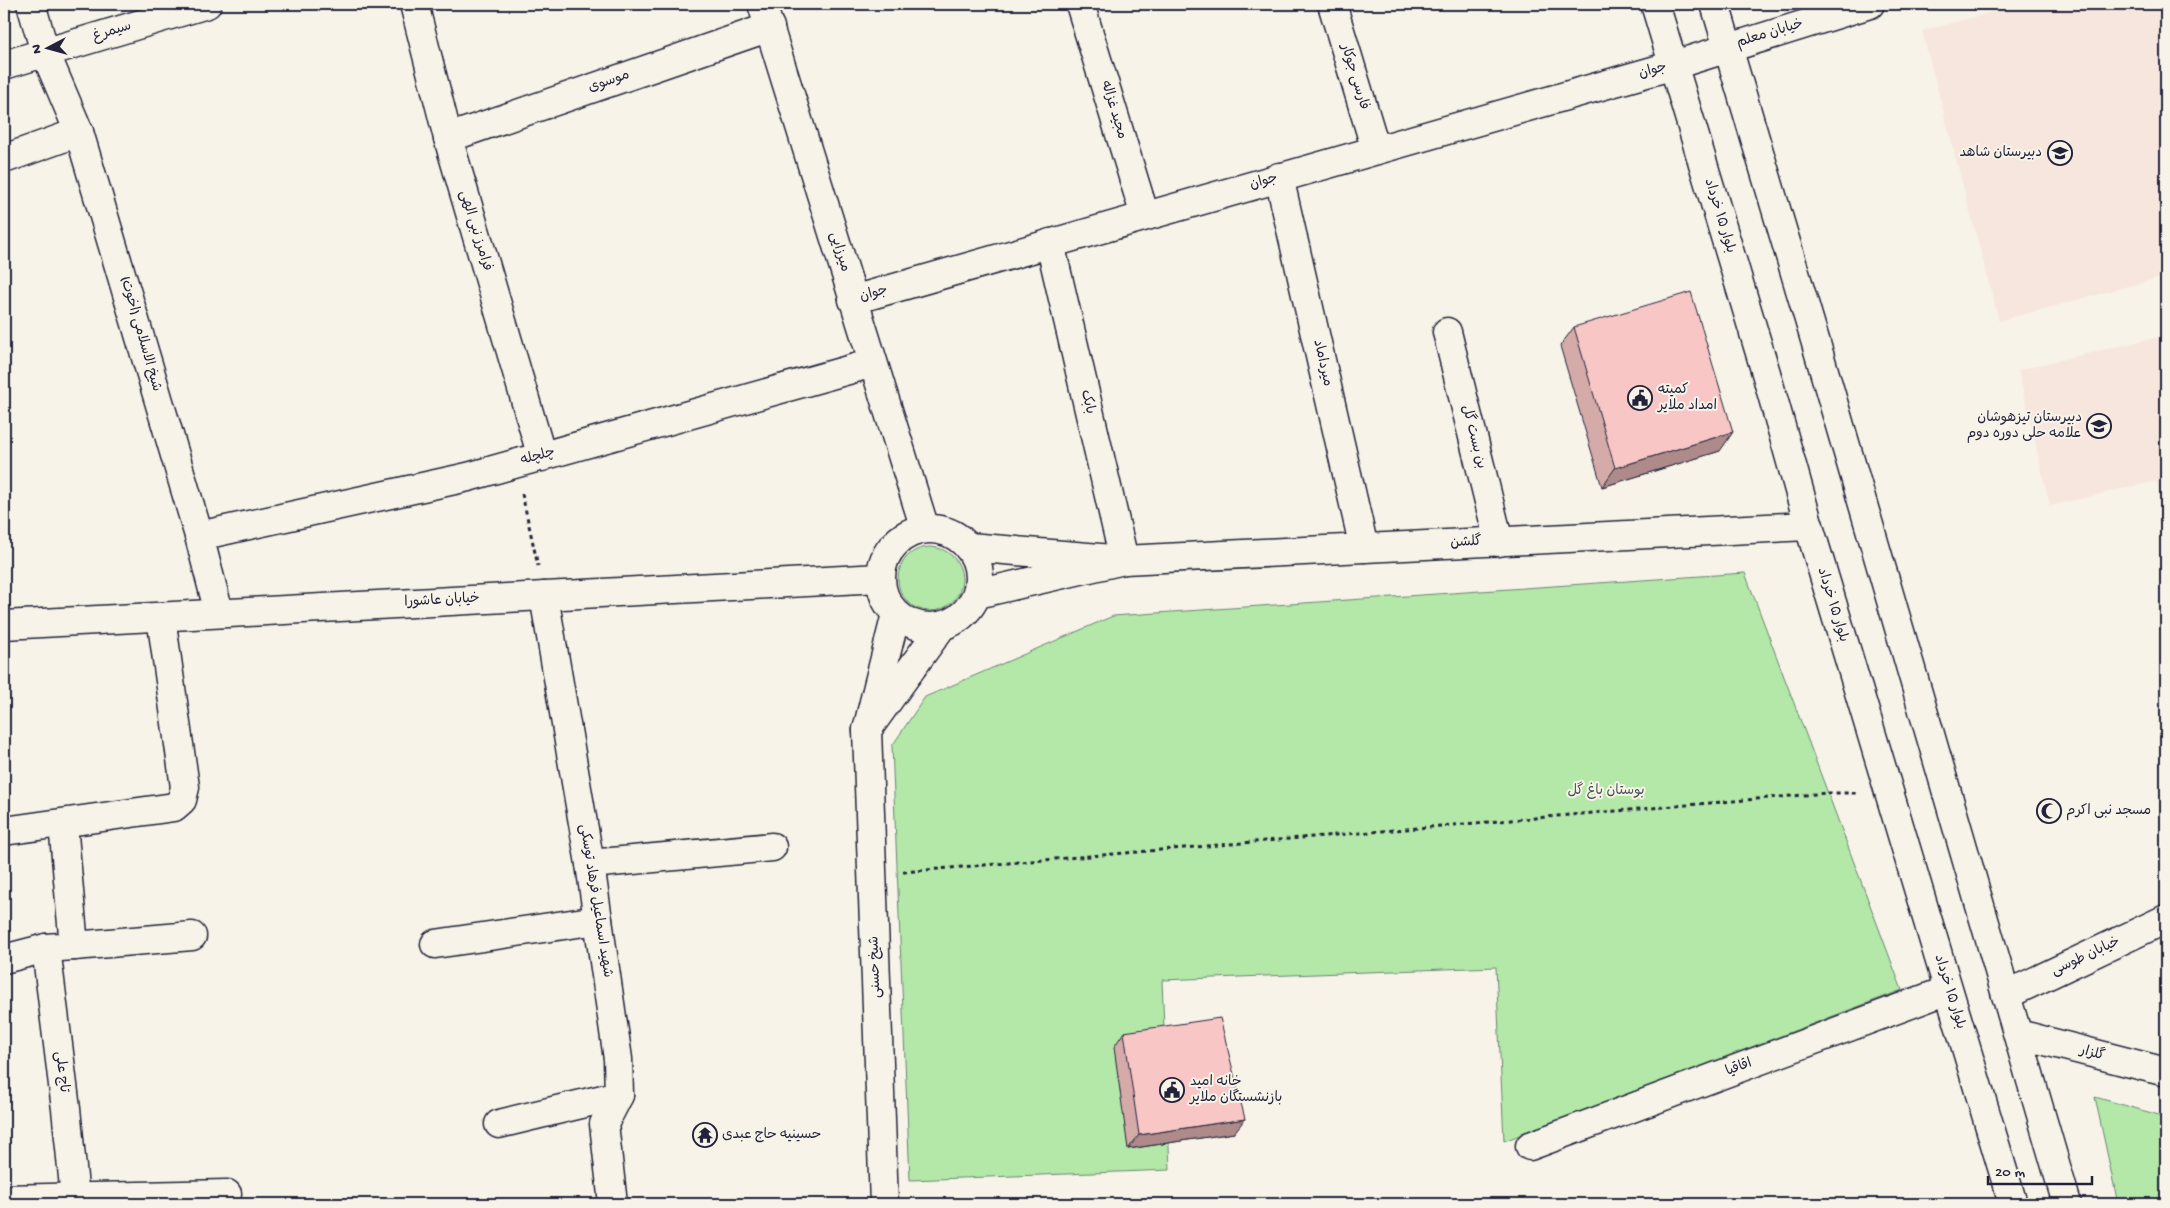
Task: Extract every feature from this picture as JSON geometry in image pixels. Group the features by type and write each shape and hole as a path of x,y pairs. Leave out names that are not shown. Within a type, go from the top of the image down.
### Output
{"street":[{"name":"شیخ الاسلامی (اخوت)","path":"31,4 45,52 79,132 199,536 219,613"},
{"name":"سیمرغ","path":"4,65 207,4"},
{"name":"فرامرز نبی الهی","path":"414,4 448,138 542,456"},
{"name":"مجید غزاله","path":"1080,4 1145,216"},
{"name":"فارسی جوکار","path":"1332,4 1376,150"},
{"name":"بلوار ۱۵ خرداد","path":"1655,4 1766,373 1808,526 2013,1204"},
{"path":"1714,4 1816,340 2067,1204"},
{"name":"خیابان معلم","path":"1674,65 1870,4"},
{"name":"موسوی","path":"448,138 766,15"},
{"name":"میرزایی","path":"766,15 925,529"},
{"name":"جوان","path":"854,300 1674,65"},
{"path":"4,159 79,132"},
{"name":"میرداماد","path":"1280,177 1364,548"},
{"name":"بابک","path":"1050,243 1124,560"},
{"name":"بن بست گل","path":"1447,332 1499,542"},
{"name":"چلچله","path":"199,536 468,477 874,363"},
{"name":"گلشن","path":"1124,560 1808,526"},
{"path":"925,529 941,530 956,536 969,547 979,569 979,582 977,594 969,609 957,620 942,626 926,628 910,623 896,614 882,592 880,578 882,564 888,551 898,540 911,532 925,529"},
{"path":"969,547 1124,560"},
{"path":"977,594 1124,560"},
{"name":"خیابان عاشورا","path":"4,625 880,578"},
{"name":"شهید اسماعیل فرهاد توسکی","path":"544,596 590,864 618,1058 619,1095 604,1124 613,1204"},
{"name":"شیخ حسنی","path":"884,1204 867,730 896,614"},
{"path":"4,831 174,807 182,800 185,787 161,616"},
{"path":"867,730 942,626"},
{"path":"63,824 74,946"},
{"path":"590,864 772,847"},
{"name":"خیابان طوسی","path":"2006,995 2166,919"},
{"path":"435,944 598,920"},
{"path":"4,959 46,948 192,936"},
{"name":"تاج علی","path":"46,948 75,1197"},
{"name":"اقاقیا","path":"1530,1146 1948,990"},
{"name":"گلزار","path":"2018,1034 2166,1072"},
{"path":"499,1124 619,1095"},
{"path":"4,1199 75,1197 162,1199 226,1194"}],"path":[{"path":"515,463 544,596"},
{"path":"872,874 1827,793 1889,793"}],"shaded area":[{"name":"دبیرستان شاهد","path":"2022,4 2166,4 2166,276 1999,321 1922,31"},
{"name":"دبیرستان تیزهوشان علامه حلی دوره دوم","path":"2166,335 2166,523 2156,481 2050,506 2018,370"}],"green space":[{"path":"924,547 936,547 953,556 960,567 962,579 960,591 953,602 936,611 924,611 912,606 903,597 898,585 898,573 903,561 912,552"},
{"name":"بوستان باغ گل","path":"1745,573 1902,990 1504,1141 1496,967 1162,980 1170,1170 910,1180 892,746 925,697 1113,616"},
{"path":"2095,1097 2166,1117 2166,1204 2118,1204"}],"building":[{"name":"کمیته امداد ملایر","path":"1691,292 1733,432 1615,468 1574,327"},
{"name":"خانه امید بازنشستگان ملایر","path":"1220,1018 1245,1119 1139,1135 1124,1032"}],"place":[{"name":"دبیرستان شاهد","path":"2060,153"},
{"name":"کمیته امداد ملایر","path":"1640,398"},
{"name":"دبیرستان تیزهوشان علامه حلی دوره دوم","path":"2099,426"},
{"name":"مسجد نبی اکرم","path":"2049,811"},
{"name":"خانه امید بازنشستگان ملایر","path":"1172,1090"},
{"name":"حسینیه حاج عبدی","path":"705,1135"}]}
